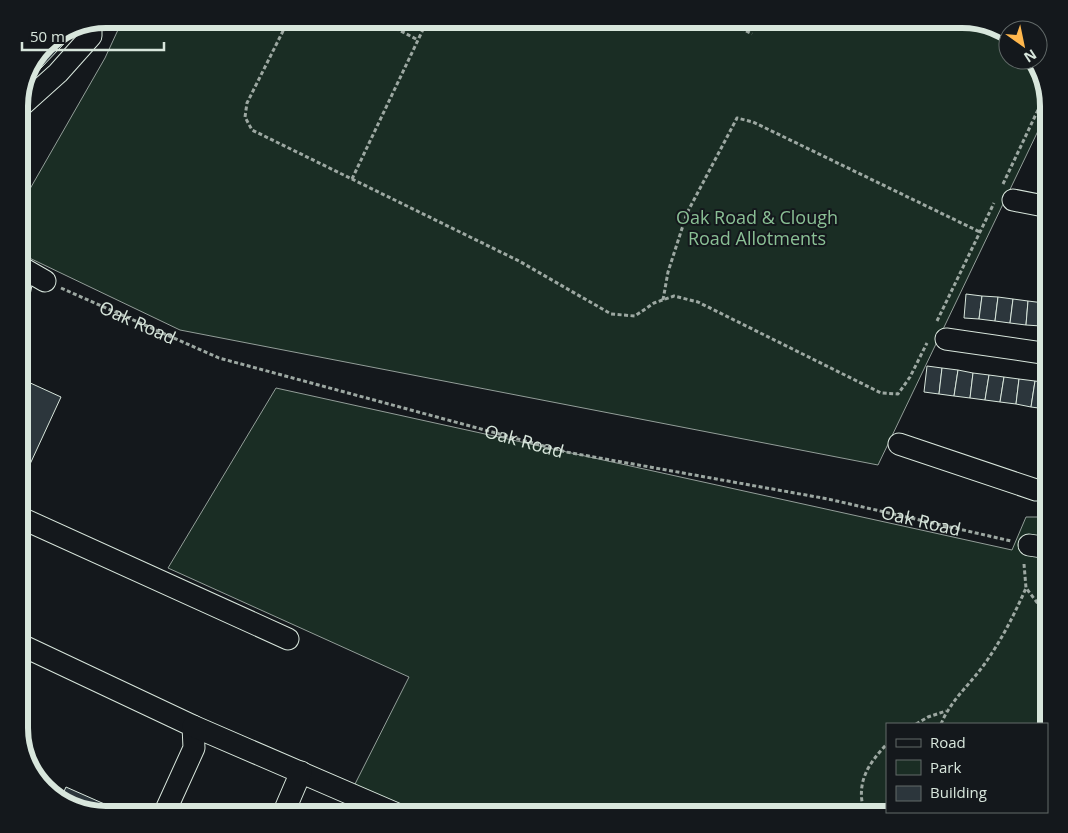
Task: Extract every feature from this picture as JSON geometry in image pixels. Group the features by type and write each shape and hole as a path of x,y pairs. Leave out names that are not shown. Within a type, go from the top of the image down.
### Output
{"street":[{"path":"28,100 58,72 91,36 91,29"},
{"path":"1003,195 1040,205"},
{"path":"28,271 44,281"},
{"path":"937,333 1040,352"},
{"path":"900,444 1040,490"},
{"path":"28,521 288,640"},
{"path":"28,648 193,726 379,806"},
{"path":"168,806 194,748 193,726"},
{"path":"286,806 301,772"}],"path":[{"path":"284,28 247,103 245,117 252,130 518,261 611,314 635,316 674,296 698,302 881,392 898,394 937,333 980,232 1003,195 1040,107"},
{"path":"395,28 418,40"},
{"path":"352,179 424,28"},
{"path":"740,28 752,34"},
{"path":"985,31 998,38"},
{"path":"663,300 668,272 687,213 737,118 753,122 980,232"},
{"name":"Oak Road","path":"44,281 219,358 566,452 828,499 1033,545"},
{"path":"941,723 946,711 987,660 1010,622 1026,588 1033,545"},
{"path":"1026,588 1040,606"},
{"path":"918,723 928,717 946,711"},
{"path":"864,806 861,784 869,764 886,745"}],"green space":[{"name":"Oak Road & Clough Road Allotments","path":"119,28 978,29 998,37 998,70 1031,70 1040,95 1040,127 878,465 180,330 28,257 28,192 105,58"},
{"path":"276,388 1012,550 1026,517 1040,517 1040,723 886,723 886,806 394,806 353,788 409,677 168,568"}],"building":[{"path":"73,35 34,75 44,58 54,47"},
{"path":"966,294 982,296 979,319 964,318"},
{"path":"982,296 998,297 995,321 979,319"},
{"path":"998,297 1013,299 1010,323 995,321"},
{"path":"1013,299 1028,301 1026,325 1010,323"},
{"path":"1028,301 1040,302 1040,326 1026,325"},
{"path":"927,366 942,368 939,394 924,392"},
{"path":"942,368 958,370 954,396 939,394"},
{"path":"958,370 973,373 970,398 954,396"},
{"path":"973,373 989,375 985,400 970,398"},
{"path":"989,375 1004,377 1000,402 985,400"},
{"path":"1004,377 1019,379 1016,404 1000,402"},
{"path":"1019,379 1035,381 1031,407 1016,404"},
{"path":"1035,381 1040,382 1040,408 1031,407"},
{"path":"28,382 61,397 28,468"},
{"path":"66,787 109,806 80,801 64,792"}]}
